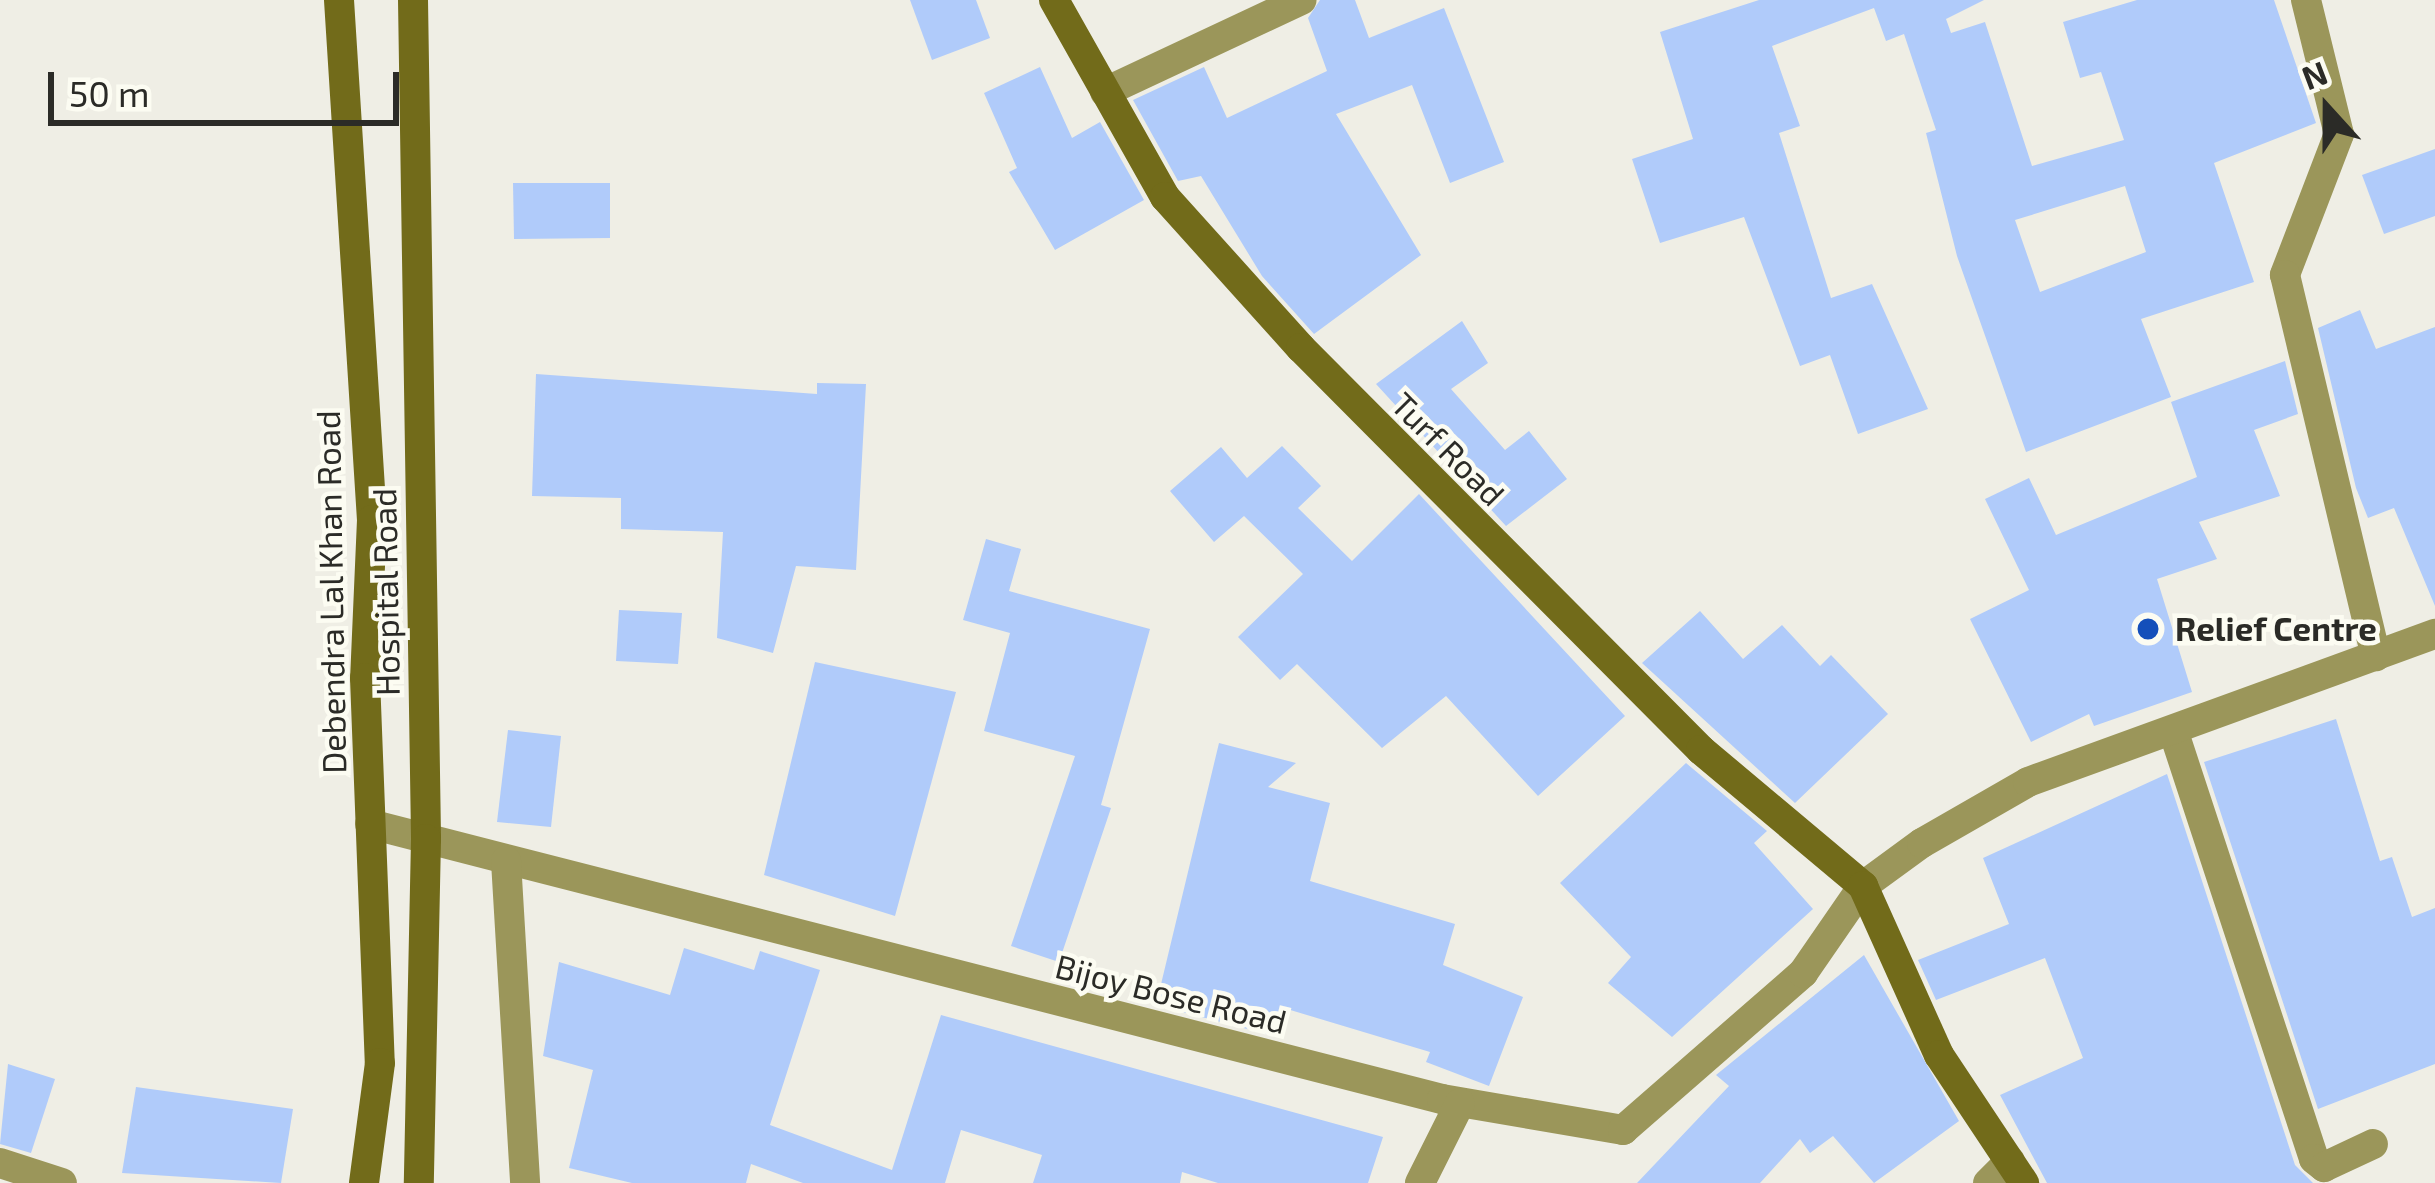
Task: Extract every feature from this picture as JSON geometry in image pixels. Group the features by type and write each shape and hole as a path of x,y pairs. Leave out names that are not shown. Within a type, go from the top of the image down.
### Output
{"main road":[{"name":"Debendra Lal Khan Road","path":"339,0 372,520 370,824 380,1063 364,1183"},
{"name":"Hospital Road","path":"413,0 426,839 419,1183"},
{"name":"Turf Road","path":"1054,0 1165,197 1385,438 1701,750 1863,886"},
{"path":"1863,886 1940,1055 2007,1176"}],"street":[{"path":"1105,92 1301,0"},
{"path":"2306,0 2339,134 2285,275 2376,656"},
{"path":"1863,886 2028,782 2174,733 2435,634"},
{"path":"2174,733 2314,1159 2324,1167 2373,1144"},
{"name":"Bijoy Bose Road","path":"370,824 1460,1103 1623,1130 1803,973 1863,886"},
{"path":"506,861 525,1183"},
{"path":"1420,1183 1460,1103"},
{"path":"0,1163 56,1182"}],"building":[{"path":"910,0 976,0 990,38 932,60"},
{"path":"1320,0 1355,0 1369,38 1444,8 1504,162 1450,183 1412,85 1336,114 1421,255 1314,334 1262,276 1201,176 1178,181 1133,100 1204,67 1227,118 1327,71 1308,18"},
{"path":"1759,0 1984,0 1946,19 1951,33 1985,22 2032,166 2124,140 2101,72 2080,78 2063,22 2137,0 2274,0 2316,123 2214,163 2254,282 2141,319 2171,397 2026,452 1957,256 1926,133 1936,130 1904,34 1886,41 1874,8 1772,46 1800,126 1779,133 1831,298 1872,284 1928,409 1858,434 1830,355 1800,366 1744,217 1660,243 1632,159 1693,139 1660,32","holes":["2125,186 2146,252 2040,292 2015,220"]},
{"path":"1040,67 1072,138 1100,122 1144,200 1055,250 1009,172 1017,168 984,93"},
{"path":"2435,149 2435,216 2384,234 2362,175"},
{"path":"513,183 610,183 610,238 514,239"},
{"path":"2360,310 2376,349 2435,327 2435,606 2394,508 2368,518 2356,488 2318,328"},
{"path":"1462,321 1488,363 1451,389 1505,450 1529,431 1567,479 1506,526 1376,384"},
{"path":"2285,361 2298,414 2254,430 2280,496 2199,522 2217,559 2157,579 2192,692 2094,726 2089,714 2031,742 1970,619 2029,590 1985,499 2029,478 2056,535 2197,477 2171,402"},
{"path":"536,374 817,394 817,383 866,384 856,570 796,566 773,653 717,638 723,532 621,529 621,498 532,496"},
{"path":"1282,446 1321,486 1298,508 1352,561 1419,494 1625,716 1538,796 1446,696 1382,748 1297,664 1280,680 1238,637 1303,574 1244,516 1214,542 1170,491 1221,447 1247,478"},
{"path":"986,539 1021,549 1009,591 1150,629 1101,805 1111,808 1059,962 1011,946 1075,756 984,731 1010,633 963,620"},
{"path":"619,610 682,613 678,664 616,661"},
{"path":"1700,611 1743,659 1782,625 1820,666 1831,655 1888,714 1795,803 1642,663"},
{"path":"815,662 956,692 895,916 764,875"},
{"path":"2336,719 2380,861 2392,857 2412,917 2435,908 2435,1064 2318,1109 2204,762"},
{"path":"508,730 561,736 551,827 497,822"},
{"path":"1219,743 1296,763 1268,787 1330,803 1310,881 1455,924 1443,965 1523,997 1489,1086 1426,1062 1430,1052 1287,1009 1278,1037 1156,1005"},
{"path":"1686,763 1767,831 1754,843 1813,909 1672,1037 1608,983 1631,957 1560,883"},
{"path":"2167,774 2295,1165 2313,1183 2047,1183 2000,1095 2083,1058 2045,958 1936,1000 1918,960 2009,924 1983,858"},
{"path":"684,948 754,970 760,951 820,970 770,1125 892,1170 941,1015 1383,1137 1368,1183 1218,1183 1182,1172 1180,1183 1033,1183 1042,1155 961,1130 945,1183 803,1183 751,1164 746,1183 632,1183 569,1168 593,1070 543,1056 559,962 670,995"},
{"path":"1864,955 1959,1121 1874,1183 1833,1136 1810,1153 1800,1139 1760,1183 1637,1183 1729,1086 1716,1075"},
{"path":"8,1064 55,1079 31,1153 0,1144"},
{"path":"136,1087 293,1109 281,1183 122,1173"}],"place":[{"name":"Relief Centre","path":"2148,629"}]}
